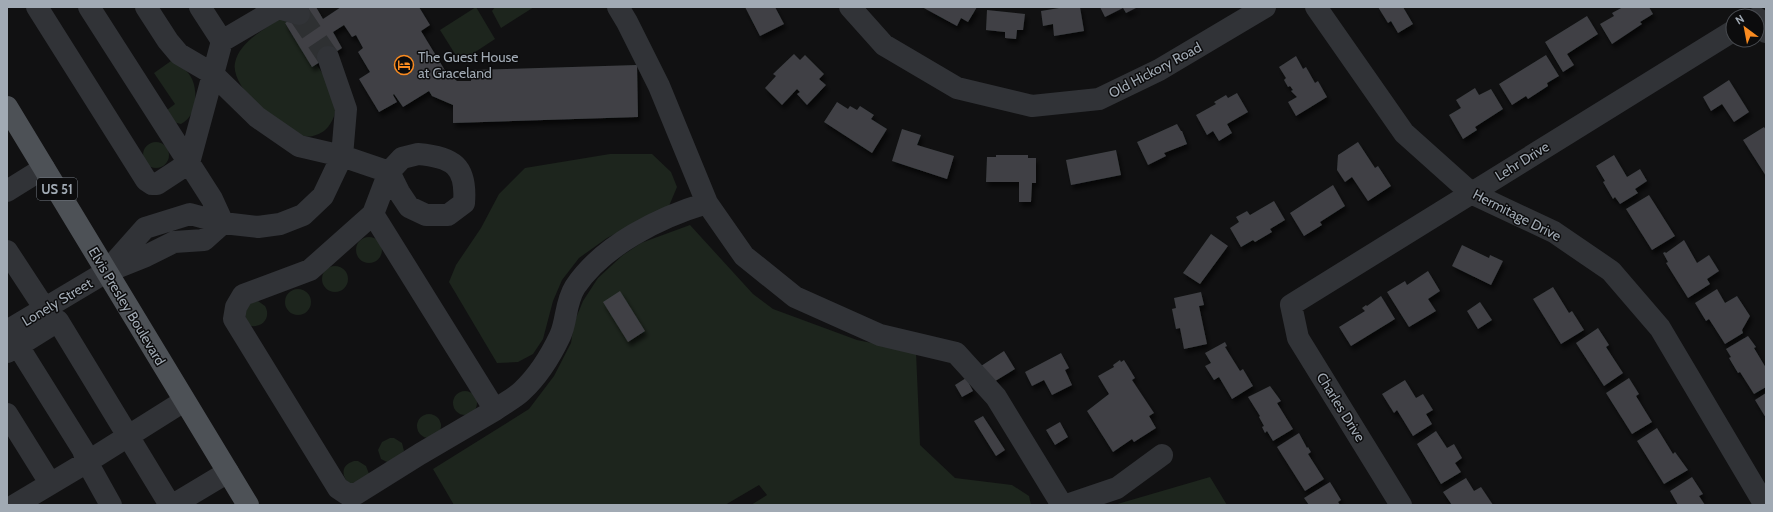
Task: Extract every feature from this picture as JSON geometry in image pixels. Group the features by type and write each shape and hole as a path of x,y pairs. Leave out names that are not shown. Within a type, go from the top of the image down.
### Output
{"main road":[{"name":"Elvis Presley Boulevard","path":"7,107 248,505"}],"street":[{"path":"37,7 146,180 152,184 157,184 189,163 222,41 278,8 299,14"},
{"path":"89,7 212,199 223,222"},
{"path":"146,7 168,41 179,54 213,74 257,117 299,146 342,156 389,172 374,214 310,270 243,295 236,307 234,319 338,488 346,494 356,494 494,410 522,391 541,367 560,335 566,309 575,288 592,265 620,244 660,221 679,212 707,203"},
{"path":"200,7 222,41"},
{"path":"618,7 659,86 707,203 744,256 795,297 880,335 956,353 996,397 1062,505"},
{"name":"Old Hickory Road","path":"850,7 884,45 957,88 1032,106 1099,99 1159,70 1265,7"},
{"name":"Hermitage Drive","path":"1316,7 1404,133 1471,193 1554,232 1611,271 1660,328 1765,505"},
{"name":"Lehr Drive","path":"1291,305 1725,36"},
{"path":"328,57 346,109 342,156"},
{"name":"Lonely Street","path":"11,343 44,309 106,272 145,228 190,214 223,222 258,227 280,224 303,215 323,196 342,156"},
{"path":"7,191 44,168"},
{"path":"374,214 494,410"},
{"path":"7,251 44,309"},
{"name":"Charles Drive","path":"1291,305 1298,338 1401,505"},
{"path":"111,505 86,462 83,450 11,343 58,321 129,436 175,504 228,472"},
{"path":"7,495 14,505 184,401"},
{"path":"7,414 50,483"},
{"path":"1067,505 1118,497 1162,455"}],"shaded area":[{"path":"476,7 495,39 460,62 440,30"},
{"path":"495,7 534,7 501,28 492,11"},
{"path":"281,18 289,20 285,23 300,46 323,73 333,96 335,110 332,120 325,130 314,136 306,137 298,135 279,124 247,94 235,73 237,55 247,42"},
{"path":"171,61 187,72 194,86 194,108 187,120 181,124 173,122 167,110 175,104 154,73"},
{"path":"156,142 165,146 169,155 165,164 156,168 147,164 143,155 147,146"},
{"path":"610,154 652,154 671,172 677,187 669,206 607,238 579,258 562,280 553,301 543,339 533,354 518,362 497,363 449,282 456,265 481,228 499,194 525,168"},
{"path":"690,225 753,294 773,309 857,340 916,352 920,445 955,478 1012,485 1029,496 1031,505 751,505 767,495 759,485 725,505 454,505 433,469 529,409 554,376 571,343 574,323 583,301 598,278 623,255 641,243"},
{"path":"369,237 378,241 382,250 378,259 369,263 360,259 356,250 360,241"},
{"path":"335,266 344,270 348,279 344,288 335,292 326,288 322,279 326,270"},
{"path":"298,289 307,293 311,302 307,311 298,315 289,311 285,302 289,293"},
{"path":"258,301 265,306 267,310 266,319 257,326 248,325 243,309 245,305"},
{"path":"465,391 474,394 477,403 474,412 465,415 456,412 453,403 456,394"},
{"path":"429,414 438,417 441,426 438,435 429,438 420,435 417,426 420,417"},
{"path":"390,438 394,438 402,443 404,451 389,463 381,459 378,450 382,442"},
{"path":"354,461 358,461 366,466 369,474 368,479 349,484 346,481 344,471 347,465"},
{"path":"1210,477 1227,505 1114,505"}],"building":[{"name":"The Guest House at Graceland","path":"310,7 316,7 323,19 341,7 419,7 430,25 421,31 446,72 457,81 471,81 471,70 637,65 638,117 453,123 453,105 432,96 429,91 403,107 394,94 393,95 397,102 379,112 359,79 370,72 358,52 363,48 356,35 352,37 344,25 333,32 342,48 312,67 285,23"},
{"path":"745,7 775,7 784,24 760,36"},
{"path":"922,7 977,7 968,22 961,18 957,26"},
{"path":"1065,7 1080,7 1084,31 1054,36 1053,24 1043,26 1041,11"},
{"path":"1100,7 1138,7 1126,13 1123,8 1105,17"},
{"path":"1378,7 1403,7 1413,24 1398,33 1391,21 1388,23"},
{"path":"1623,7 1649,7 1653,14 1640,22 1642,24 1612,44 1600,24 1614,16 1612,13"},
{"path":"987,10 1025,14 1023,30 1017,30 1016,39 1005,38 1005,32 986,30"},
{"path":"1587,16 1598,34 1567,54 1574,65 1563,72 1545,42"},
{"path":"794,54 800,60 805,55 824,74 819,79 826,85 807,105 797,94 800,92 797,89 782,105 765,88 776,76 773,74"},
{"path":"1546,55 1559,76 1547,83 1548,86 1528,99 1526,96 1512,105 1499,84"},
{"path":"1296,56 1303,69 1306,67 1315,83 1318,81 1327,97 1296,116 1288,102 1297,97 1291,91 1293,90 1290,86 1288,87 1284,80 1286,78 1279,67"},
{"path":"1729,80 1749,112 1734,122 1722,104 1711,111 1703,97"},
{"path":"1475,88 1479,95 1491,89 1503,109 1475,127 1477,130 1463,139 1449,115 1461,108 1456,100"},
{"path":"1237,93 1248,112 1227,124 1232,133 1219,141 1213,131 1207,135 1196,115 1216,104 1214,102 1226,95 1228,98"},
{"path":"837,102 848,109 850,106 857,110 860,106 874,115 871,119 887,129 872,153 824,122"},
{"path":"1177,124 1182,131 1187,144 1164,153 1166,156 1148,165 1137,142"},
{"path":"1764,127 1766,130 1766,176 1743,140"},
{"path":"902,129 921,135 917,145 954,156 947,179 892,161"},
{"path":"1358,142 1375,168 1378,166 1391,186 1368,201 1352,177 1345,182 1337,170 1338,155"},
{"path":"1116,150 1121,175 1071,185 1066,160"},
{"path":"996,155 1028,155 1028,158 1036,158 1036,183 1032,183 1031,202 1019,202 1019,182 986,182 987,157 996,157"},
{"path":"1614,155 1627,177 1640,169 1647,181 1635,189 1638,193 1620,204 1615,197 1613,199 1596,166"},
{"path":"1333,185 1345,206 1320,222 1322,225 1304,236 1290,213"},
{"path":"1649,195 1675,236 1652,250 1626,209"},
{"path":"1274,201 1285,220 1270,229 1272,232 1255,242 1253,240 1241,247 1230,228 1239,222 1236,217 1247,211 1250,215"},
{"path":"1211,234 1228,246 1200,284 1183,273"},
{"path":"1684,240 1697,263 1709,255 1719,271 1707,279 1710,284 1688,298 1666,263 1668,262 1663,253 1666,253"},
{"path":"1462,245 1489,258 1490,255 1503,261 1491,285 1452,266"},
{"path":"1428,271 1440,291 1428,299 1436,311 1409,327 1387,292 1405,281 1407,285"},
{"path":"1553,287 1569,313 1572,311 1584,330 1561,344 1533,299"},
{"path":"1717,289 1725,303 1737,296 1750,316 1742,330 1743,333 1725,344 1709,319 1706,321 1695,303"},
{"path":"620,291 645,331 628,342 603,302"},
{"path":"1201,292 1204,305 1199,306 1207,344 1184,349 1180,328 1176,329 1172,309 1176,308 1174,298"},
{"path":"1381,296 1395,319 1351,346 1339,327 1365,311 1362,308"},
{"path":"1480,302 1492,320 1478,329 1467,311"},
{"path":"1598,328 1609,345 1606,347 1623,373 1604,386 1576,343"},
{"path":"1748,336 1756,347 1754,348 1766,368 1766,387 1754,394 1740,372 1738,373 1729,358 1731,357 1726,349"},
{"path":"1225,342 1227,346 1225,347 1240,371 1243,369 1253,386 1232,399 1219,377 1214,380 1205,366 1211,363 1205,353"},
{"path":"1004,351 1015,369 992,383 981,366"},
{"path":"1061,353 1069,368 1065,370 1072,385 1052,395 1044,380 1032,386 1025,372"},
{"path":"1120,360 1121,362 1124,360 1135,378 1132,380 1154,413 1149,416 1156,428 1134,442 1132,439 1113,452 1087,411 1109,394 1098,376 1114,367 1113,365"},
{"path":"966,378 973,391 962,397 955,385"},
{"path":"1629,378 1639,394 1636,396 1652,422 1632,434 1606,393"},
{"path":"1405,380 1416,398 1423,394 1433,410 1426,414 1432,424 1413,436 1397,410 1394,413 1382,394"},
{"path":"1270,386 1281,401 1277,403 1293,429 1273,441 1267,431 1265,433 1262,427 1264,426 1259,417 1260,416 1248,397"},
{"path":"1766,393 1766,418 1755,400"},
{"path":"983,416 1005,450 996,456 974,421"},
{"path":"1060,422 1068,437 1055,445 1046,430"},
{"path":"1657,428 1673,454 1675,452 1688,470 1664,484 1637,441"},
{"path":"1436,431 1447,448 1454,444 1462,458 1455,463 1461,472 1441,484 1417,444"},
{"path":"1299,433 1307,448 1308,447 1311,452 1308,454 1324,479 1305,491 1277,447"},
{"path":"1692,477 1703,494 1699,496 1705,505 1678,505 1670,491"},
{"path":"1466,478 1474,491 1481,487 1493,505 1452,505 1443,492"},
{"path":"1330,482 1341,500 1338,502 1340,505 1309,505 1304,498"}],"tunnel":[{"path":"299,14 328,57"}],"place":[{"name":"The Guest House at Graceland","path":"404,65"}]}
